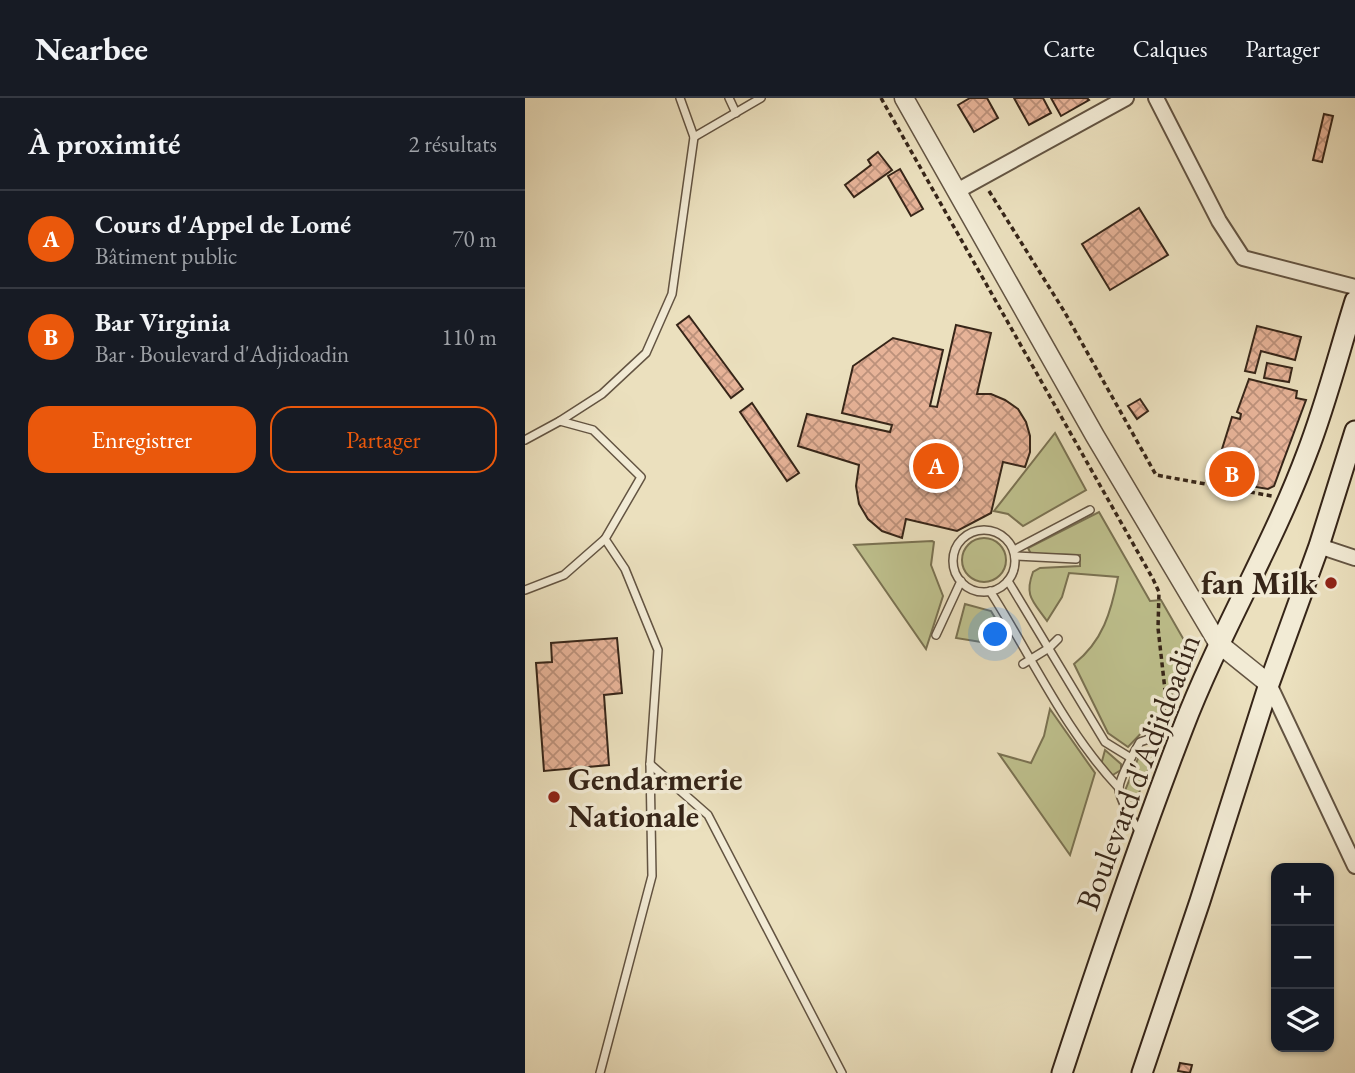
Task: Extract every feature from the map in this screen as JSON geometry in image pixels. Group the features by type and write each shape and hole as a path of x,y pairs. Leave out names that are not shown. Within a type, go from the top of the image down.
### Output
{"main road":[{"name":"Boulevard d'Adjidoadin","path":"1062,1073 1143,838 1173,730 1218,643 1307,453 1355,302"},
{"path":"1142,1073 1355,431"}],"street":[{"path":"904,98 1095,436 1218,643 1269,684 1355,866"},
{"path":"957,191 1126,98"},
{"path":"1156,98 1219,221 1243,258 1355,287"},
{"path":"1319,546 1355,558"}],"lane":[{"path":"525,440 603,394 646,353 672,294 694,137 680,98"},
{"path":"729,98 736,113"},
{"path":"694,137 761,98"},
{"path":"525,590 564,575 605,539 641,477 593,430 560,421"},
{"path":"1014,553 1090,510"},
{"path":"975,531 993,531 1007,540 1014,553 1015,565 1009,583 990,591 976,590 961,581 954,566 954,557 961,541 975,531"},
{"path":"600,1073 652,876 650,764 658,650 625,569 605,539"},
{"path":"1014,553 1076,559"},
{"path":"936,635 961,581"},
{"path":"1009,583 1105,742 1131,758"},
{"path":"990,591 1098,766 1119,788 1143,838"},
{"path":"1023,664 1058,639"},
{"path":"1119,788 1140,742 1173,730"},
{"path":"650,764 709,815 842,1073"}],"path":[{"path":"881,98 1159,593 1158,628 1173,730"},
{"path":"981,178 1064,311 1156,475 1287,498"}],"green space":[{"path":"1055,433 1086,490 1023,526 1008,514 994,511"},
{"path":"1099,512 1150,601 1161,600 1188,647 1169,704 1128,747 1108,733 1074,664 1099,636 1118,577 1069,573 1062,597 1047,621 1031,598 1029,587 1033,572 1040,568 1080,566 1080,555 1031,554 1028,548"},
{"path":"984,538 1000,544 1006,560 1000,576 984,582 968,576 962,560 968,544"},
{"path":"932,541 931,565 943,596 926,649 854,545"},
{"path":"965,604 991,611 1008,639 981,642 956,638"},
{"path":"1050,709 1095,773 1070,855 999,754 1031,763 1044,736"},
{"path":"1145,749 1154,755 1137,798 1134,801 1129,800 1124,793 1141,751"},
{"path":"1105,750 1121,764 1121,770 1111,776 1101,765"}],"building":[{"path":"970,98 987,98 998,118 974,132 958,105"},
{"path":"1014,98 1043,98 1051,113 1029,125"},
{"path":"1051,98 1087,98 1089,100 1061,116"},
{"path":"1324,114 1333,116 1322,162 1313,160"},
{"path":"878,152 892,170 854,197 845,185 871,165 868,160"},
{"path":"900,169 923,209 911,216 888,176"},
{"path":"1139,208 1168,255 1110,290 1082,244"},
{"path":"689,316 743,389 731,398 677,325"},
{"path":"956,325 991,333 977,394 991,394 1018,409 1030,436 1030,452 1025,467 1003,462 991,513 957,531 906,519 902,538 882,531 868,519 859,504 856,486 859,465 798,446 807,414 890,432 892,425 842,413 853,366 893,338 943,350 930,406 937,407","holes":["937,444 954,448 962,463 959,480 945,490 927,485 917,471 921,454"]},
{"path":"1257,326 1301,337 1295,360 1261,351 1255,373 1245,371"},
{"path":"1267,363 1292,368 1289,382 1264,378"},
{"path":"1249,379 1297,391 1296,398 1306,400 1274,486 1268,489 1244,485 1249,468 1242,465 1236,483 1213,478 1232,417 1240,419 1241,414 1237,412"},
{"path":"1140,399 1148,411 1137,419 1128,406"},
{"path":"752,403 799,473 787,481 740,412"},
{"path":"617,638 622,693 604,695 609,765 544,771 536,663 552,662 551,643"},
{"path":"1180,1063 1192,1065 1190,1073 1178,1071"}],"place":[{"name":"Cours d'Appel de Lomé","path":"936,466"},
{"name":"Bar Virginia","path":"1232,474"},
{"name":"fan Milk","path":"1331,583"},
{"name":"Gendarmerie Nationale","path":"554,797"}]}
